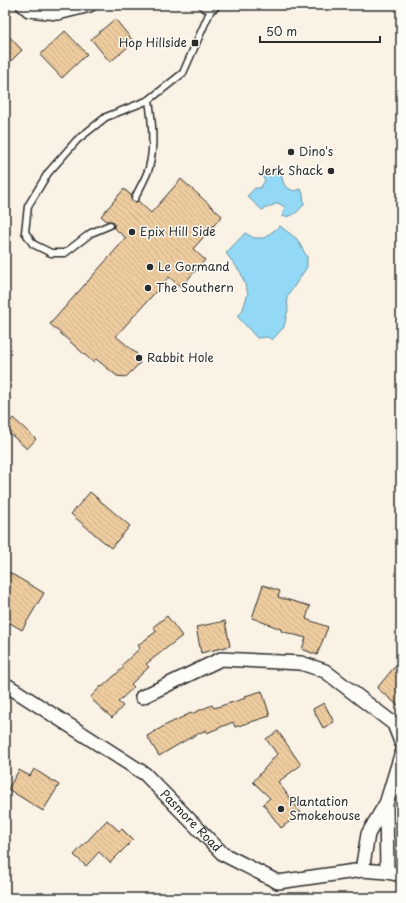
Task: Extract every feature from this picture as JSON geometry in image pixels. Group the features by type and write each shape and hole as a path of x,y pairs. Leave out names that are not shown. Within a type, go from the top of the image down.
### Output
{"street":[{"path":"23,5 28,10 58,13 90,5"},
{"path":"206,5 213,5"},
{"path":"142,697 221,659 301,663 325,671 394,724 401,742"},
{"name":"Pasmore Road","path":"5,684 145,774 223,854 278,882 362,870 401,875"},
{"path":"362,870 368,834 386,804 401,755"},
{"path":"386,804 387,872"}],"lane":[{"path":"110,225 91,233 65,253 51,253 33,244 25,232 28,206 48,173 77,140 106,117 149,100 183,73 213,5"},
{"path":"135,198 149,168 151,154 153,128 149,100"}],"water":[{"path":"273,168 281,171 283,182 286,187 294,191 301,189 304,204 292,215 282,216 285,207 278,203 262,210 247,196 255,188 260,188 265,181 261,174"},
{"path":"280,226 297,239 307,257 307,267 287,297 288,309 284,327 272,340 268,337 257,338 237,316 242,312 248,293 241,273 226,253 245,233 254,238 264,238"}],"building":[{"path":"115,19 134,42 110,62 91,39"},
{"path":"65,31 87,54 62,78 40,55"},
{"path":"5,32 22,50 5,67"},
{"path":"181,179 222,216 193,249 205,260 181,287 169,277 116,336 137,354 140,363 126,377 117,376 96,359 93,362 50,324 126,238 114,228 113,222 107,221 101,216 124,189 131,195 132,201 138,201 151,213"},
{"path":"13,418 36,439 27,449 5,429"},
{"path":"90,492 130,526 111,548 71,514"},
{"path":"5,570 44,593 22,630 5,620"},
{"path":"263,585 280,591 278,597 310,606 306,619 328,627 317,655 302,649 306,638 281,631 281,629 252,618"},
{"path":"167,616 182,636 146,664 149,667 131,684 134,687 118,702 123,706 112,718 90,698 101,686 102,687 124,667 122,665 140,648 138,645 157,631 153,627"},
{"path":"225,621 230,646 201,653 196,627"},
{"path":"401,659 401,708 377,688"},
{"path":"262,691 270,716 235,727 233,722 207,733 206,730 159,756 147,736 191,713 212,705 214,708 246,698 245,696"},
{"path":"324,703 334,722 323,728 313,709"},
{"path":"278,731 301,765 278,782 301,813 281,828 263,804 270,798 253,782 277,754 266,739"},
{"path":"34,769 59,785 43,811 8,789 19,770 30,776"},
{"path":"107,820 119,831 122,829 133,840 110,863 99,852 86,866 74,855"}],"place":[{"name":"Hop Hillside","path":"195,43"},
{"name":"Dino's","path":"291,152"},
{"name":"Jerk Shack","path":"331,171"},
{"name":"Epix Hill Side","path":"132,232"},
{"name":"Le Gormand","path":"150,267"},
{"name":"The Southern","path":"148,288"},
{"name":"Rabbit Hole","path":"139,358"},
{"name":"Plantation Smokehouse","path":"281,809"}]}
